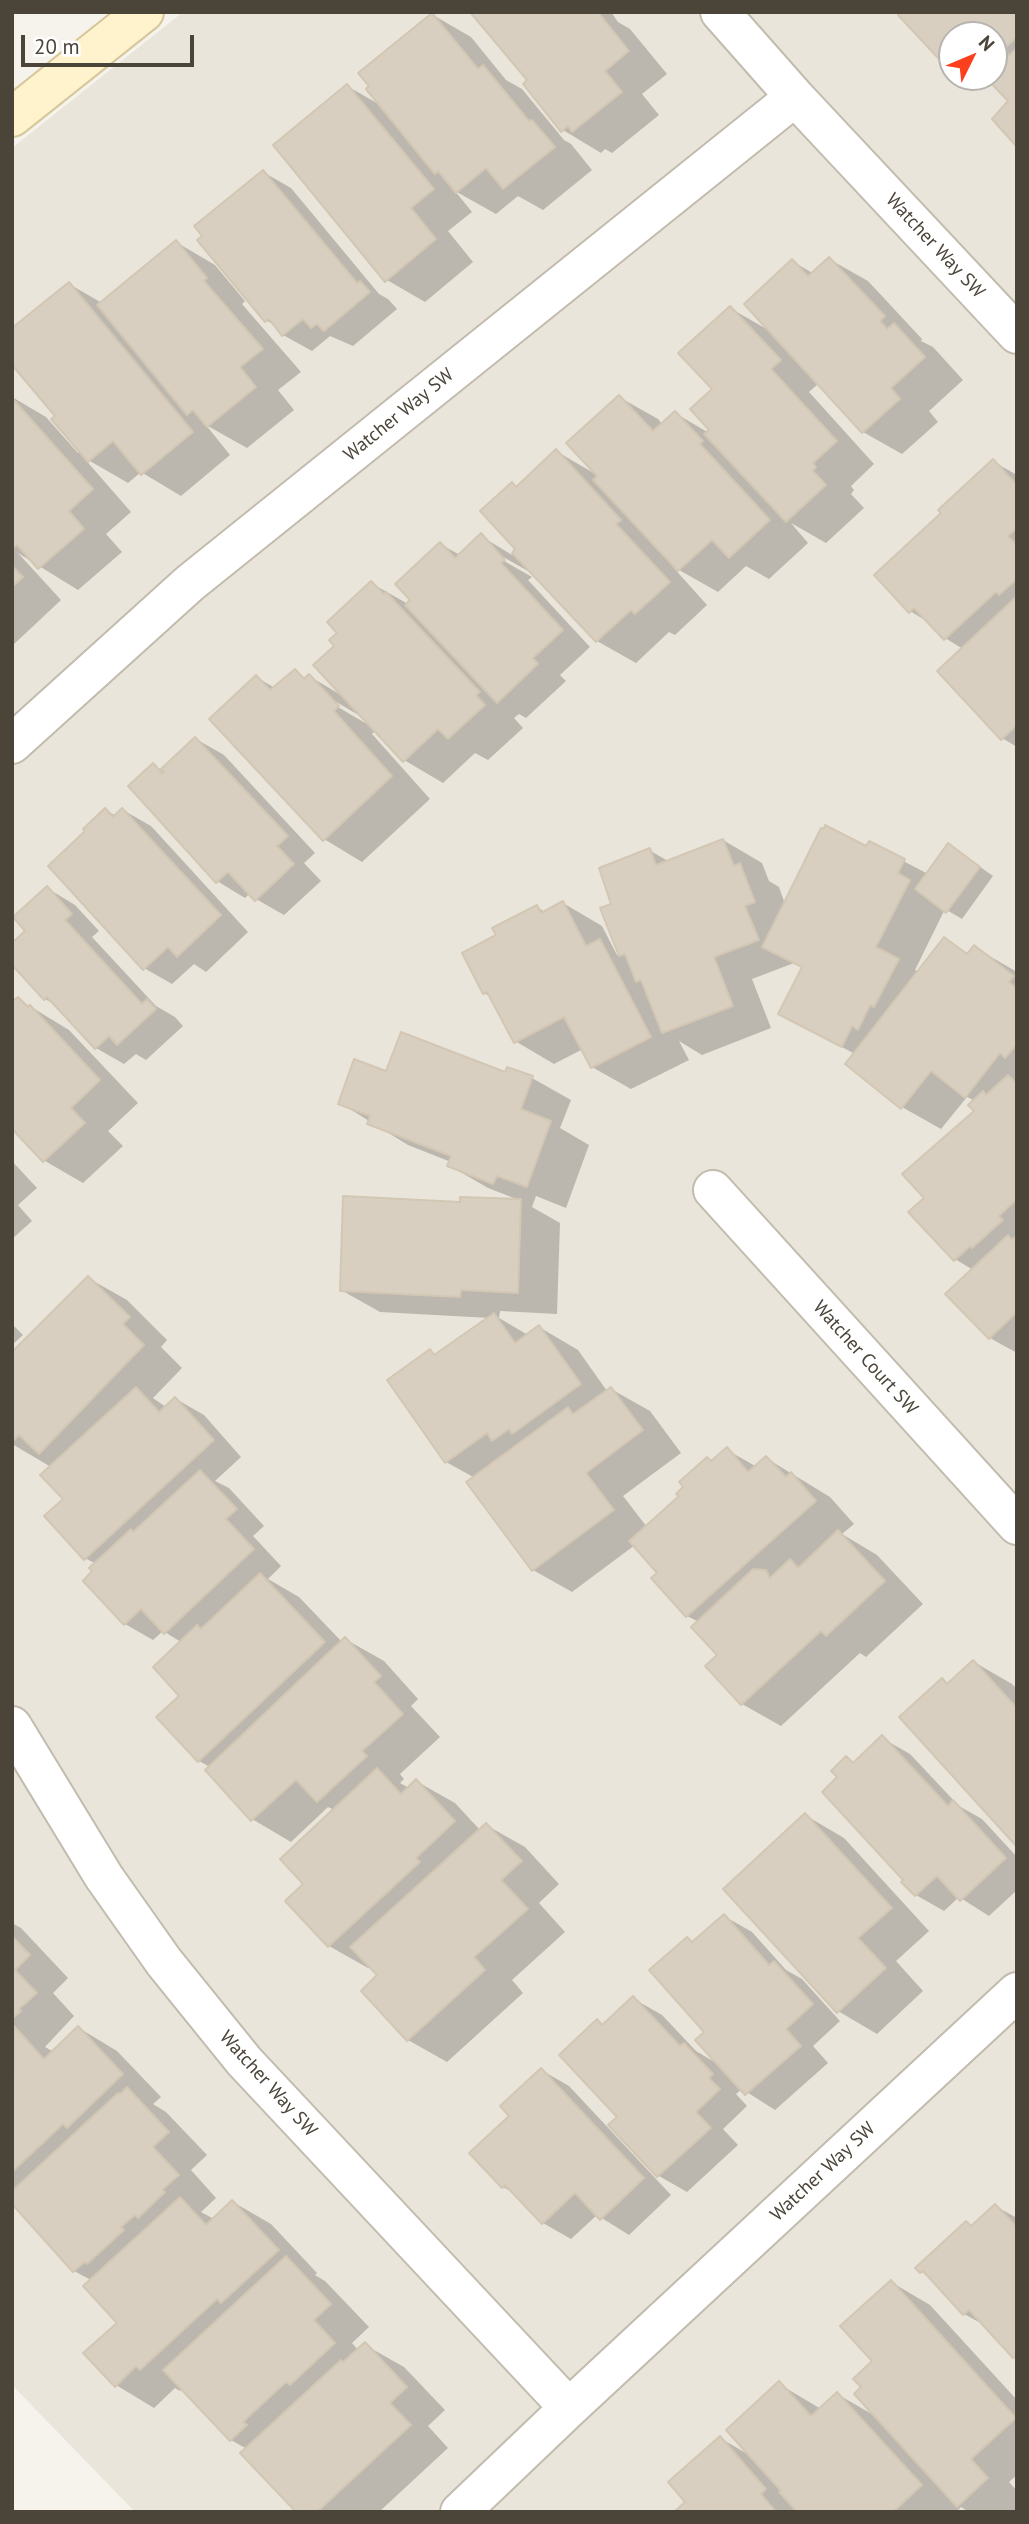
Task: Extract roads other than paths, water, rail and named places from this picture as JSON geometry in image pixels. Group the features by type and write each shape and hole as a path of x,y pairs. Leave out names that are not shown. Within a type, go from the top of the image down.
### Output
{"street":[{"path":"12,117 144,12"},
{"name":"Watcher Way SW","path":"720,12 795,97 1017,334"},
{"name":"Watcher Way SW","path":"12,744 190,583 795,97"},
{"name":"Watcher Court SW","path":"713,1190 1017,1525"},
{"name":"Watcher Way SW","path":"12,1726 104,1877 164,1962 244,2061 569,2408"},
{"name":"Watcher Way SW","path":"460,2512 1017,1992"}]}
